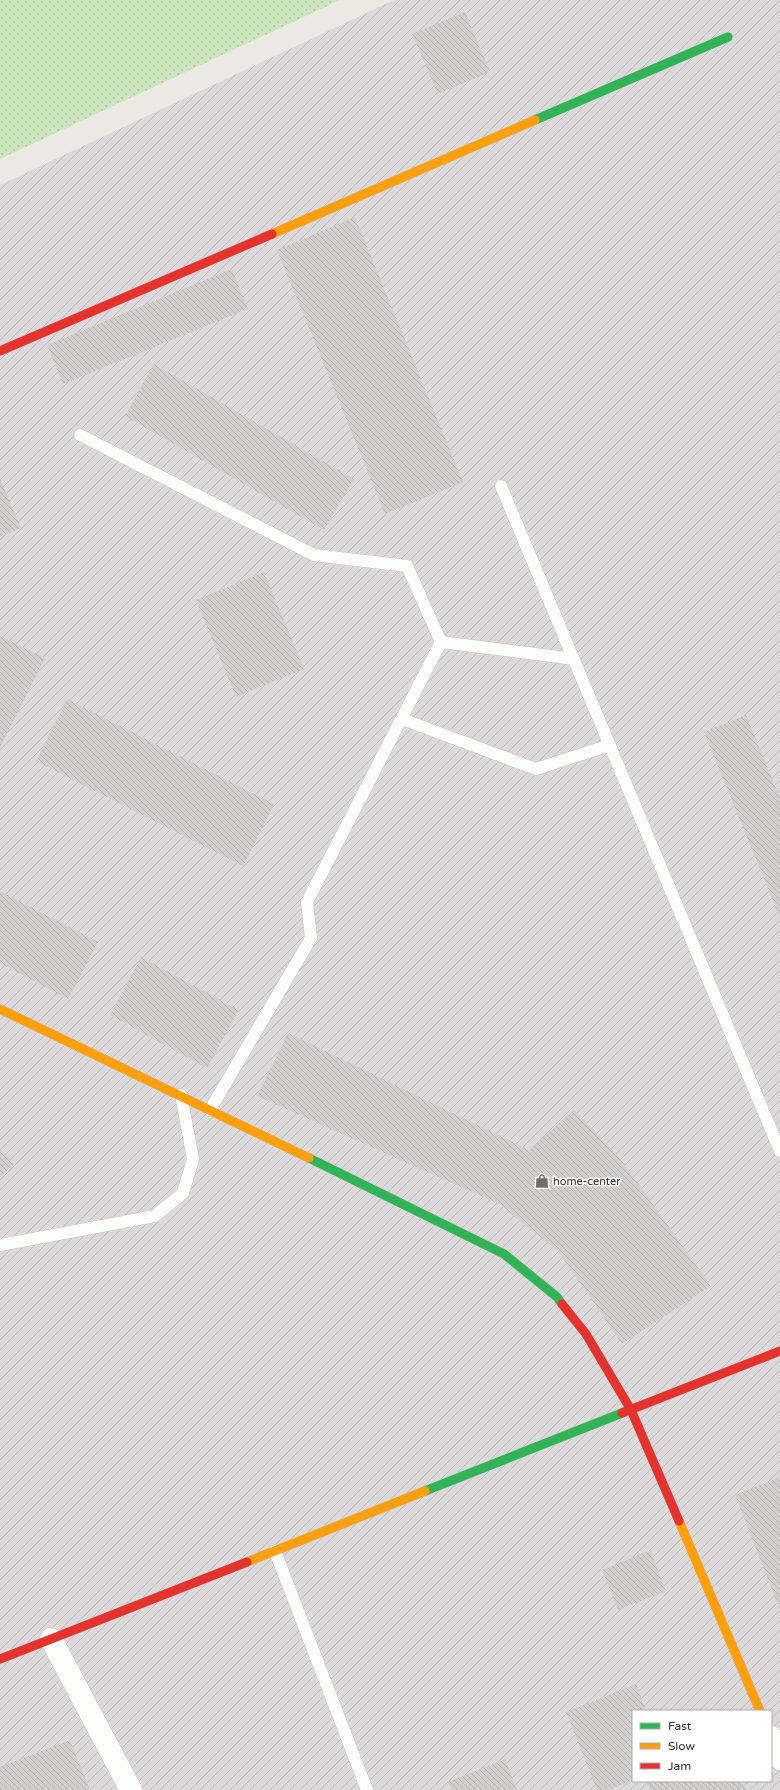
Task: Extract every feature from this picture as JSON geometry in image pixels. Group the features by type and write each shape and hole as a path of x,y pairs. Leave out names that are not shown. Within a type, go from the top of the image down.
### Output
{"street":[{"path":"0,351 728,37"},
{"path":"0,1009 181,1095 504,1254 558,1297 586,1334 631,1410 760,1710"},
{"path":"0,1659 780,1351"},
{"path":"51,1639 131,1790"},
{"path":"772,1739 780,1758"}],"lane":[{"path":"80,435 314,555 407,566 441,642"},
{"path":"501,486 780,1151"},
{"path":"441,642 574,659"},
{"path":"210,1110 311,938 307,902 441,642"},
{"path":"402,718 536,769 610,745"},
{"path":"0,1245 155,1216 183,1194 193,1159 181,1095"},
{"path":"275,1550 367,1790"}],"shaded area":[{"path":"394,0 780,0 780,1790 0,1790 0,185"}],"green space":[{"path":"0,0 340,0 0,159"}],"building":[{"path":"465,12 490,72 438,94 412,34"},
{"path":"355,217 463,482 385,514 277,250"},
{"path":"232,269 248,309 63,384 47,345"},
{"path":"154,364 354,479 324,530 125,416"},
{"path":"0,479 21,528 0,537"},
{"path":"264,572 304,669 236,697 196,600"},
{"path":"0,636 45,658 0,748"},
{"path":"67,699 274,804 243,866 36,761"},
{"path":"746,715 780,798 780,918 704,732"},
{"path":"0,891 98,942 68,999 0,963"},
{"path":"141,957 239,1010 207,1068 110,1015"},
{"name":"home-center","path":"288,1033 529,1150 574,1110 620,1158 711,1286 622,1344 558,1251 499,1204 257,1096"},
{"path":"0,1149 14,1164 0,1177"},
{"path":"780,1477 780,1610 735,1495"},
{"path":"650,1550 666,1591 618,1610 602,1570"},
{"path":"636,1684 646,1710 632,1710 632,1780 609,1790 597,1790 566,1712"},
{"path":"70,1740 90,1790 0,1790 0,1767"},
{"path":"505,1759 517,1790 452,1790 448,1782"},
{"path":"647,1782 742,1782 746,1790 650,1790"}],"traffic: fast":[{"path":"535,120 728,37"},
{"path":"309,1158 504,1254 557,1297 562,1304"},
{"path":"425,1491 622,1413"}],"traffic: slow":[{"path":"272,234 535,120"},
{"path":"0,1009 309,1158"},
{"path":"247,1562 425,1491"},
{"path":"679,1521 760,1710"}],"traffic: jam":[{"path":"0,351 272,234"},
{"path":"562,1304 586,1334 631,1410 679,1521"},
{"path":"622,1413 780,1351"},
{"path":"0,1659 247,1562"}],"place":[{"name":"home-center","path":"542,1181"}]}
